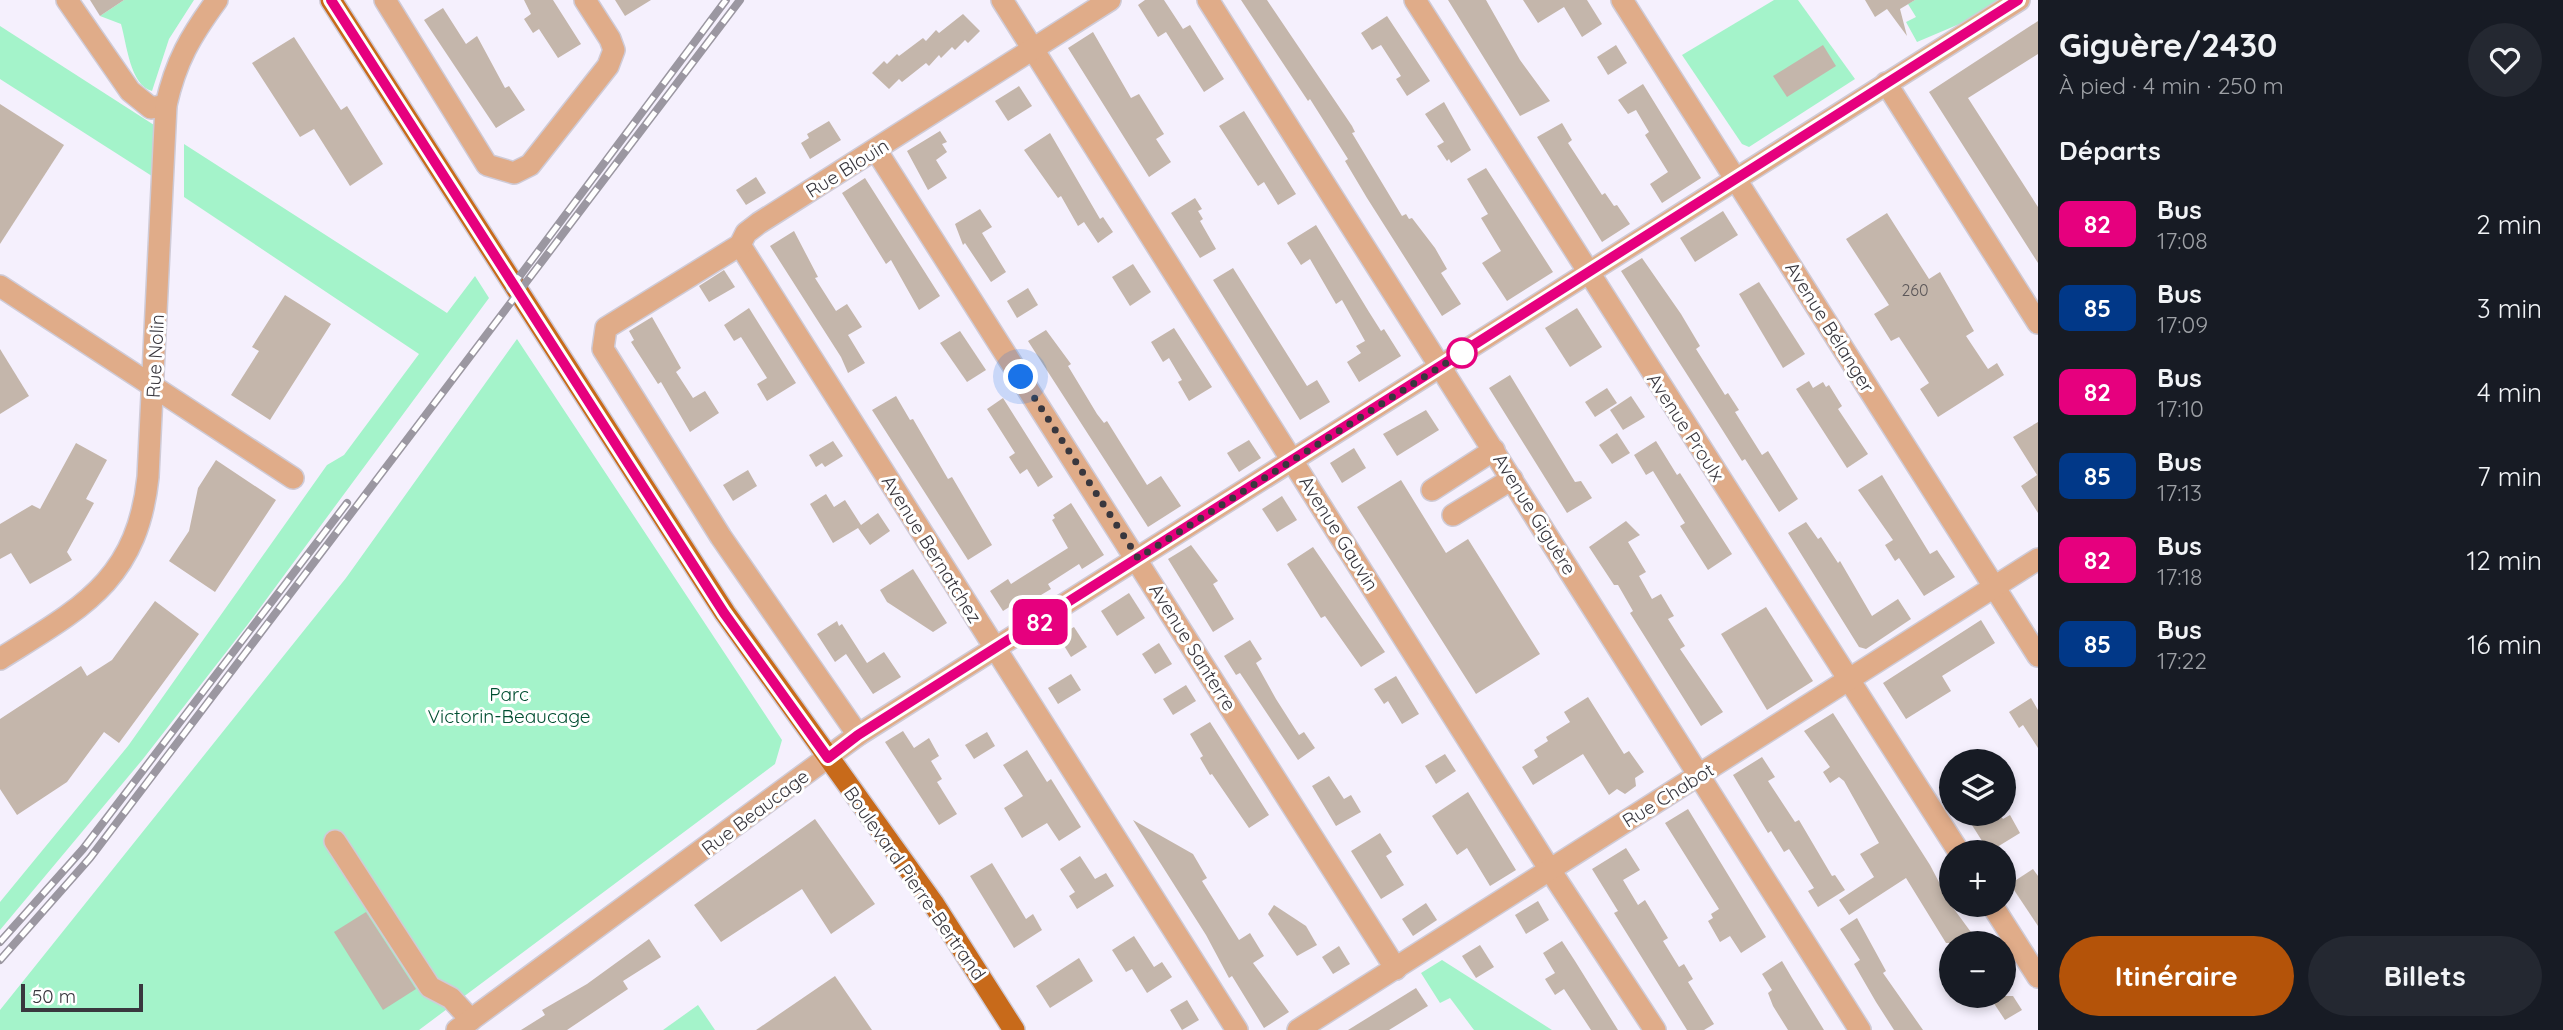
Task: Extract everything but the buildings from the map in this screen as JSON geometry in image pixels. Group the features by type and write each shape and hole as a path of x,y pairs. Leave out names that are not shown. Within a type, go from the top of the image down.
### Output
{"main road":[{"name":"Boulevard Pierre-Bertrand","path":"331,0 724,613 933,903 1014,1030"}],"street":[{"path":"68,0 130,91 151,108 166,105"},
{"name":"Rue Nolin","path":"0,659 71,614 111,580 135,538 144,510 153,385 166,105 174,73 186,43 217,0"},
{"path":"385,0 487,165 502,172 514,173 530,165 608,66 614,50 585,0"},
{"name":"Avenue Gauvin","path":"1002,0 1550,870 1655,1030"},
{"name":"Rue Blouin","path":"858,735 721,537 603,349 606,328 740,245 746,233 759,223 1110,0"},
{"name":"Avenue Giguère","path":"1208,0 1860,1030"},
{"name":"Avenue Proulx","path":"1415,0 1951,840"},
{"name":"Avenue Bélanger","path":"1622,0 2038,656"},
{"name":"Rue Beaucage","path":"464,1025 858,735 1736,179 2006,3"},
{"path":"1886,83 2038,323"},
{"name":"Avenue Santerre","path":"877,150 1138,558 1395,969"},
{"name":"Avenue Bernatchez","path":"740,245 1237,1030"},
{"path":"0,286 293,478"},
{"path":"1432,490 1494,450"},
{"path":"1453,515 1513,479"},
{"name":"Rue Chabot","path":"1298,1030 2038,559"},
{"path":"335,841 430,987 451,998 464,1025"},
{"path":"2000,917 2038,977"}],"green space":[{"path":"124,0 194,0 169,39 152,91 139,81 134,73 121,24 100,16"},
{"path":"1774,0 1798,0 1855,79 1749,147 1742,144 1682,55"},
{"path":"1915,0 2016,0 1917,42 1906,22 1916,17 1908,4"},
{"path":"0,26 154,125 155,178 0,79"},
{"path":"184,144 447,313 475,276 489,298 248,624 143,759 0,930 0,902 128,746 327,465 344,455 419,354 184,197"},
{"name":"Parc Victorin-Beaucage","path":"517,339 782,740 775,764 419,1030 0,1030 0,1010 346,578"},
{"path":"1442,960 1552,1030 1474,1030 1450,998 1440,1003 1421,973"},
{"path":"698,1005 715,1030 663,1030"}],"railway":[{"path":"510,289 726,0"},
{"path":"0,960 90,858 740,0"},
{"path":"0,942 83,849 347,503"}],"bus line":[{"name":"82","path":"331,0 536,324 724,613 828,758 858,735 1274,474 2018,0"}],"route":[{"path":"1021,377 1138,558 1462,353"}]}
